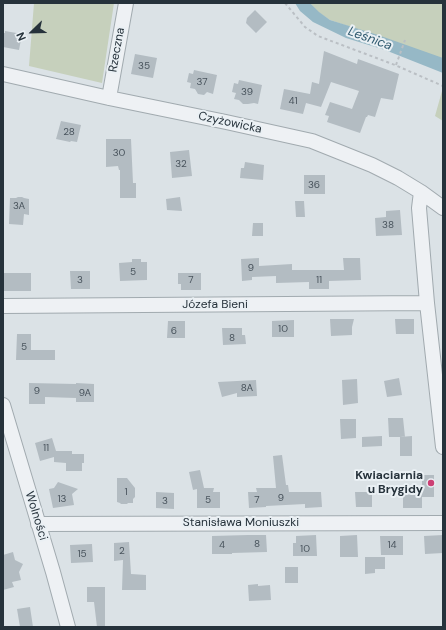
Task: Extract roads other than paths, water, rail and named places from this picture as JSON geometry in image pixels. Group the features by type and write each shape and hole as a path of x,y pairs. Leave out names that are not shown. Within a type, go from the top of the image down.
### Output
{"street":[{"name":"Rzeczna","path":"109,98 126,3"},
{"name":"Czyżowicka","path":"3,74 312,141 372,164 421,192 443,208"},
{"path":"421,192 418,208 443,447"},
{"name":"Józefa Bieni","path":"3,306 427,303"},
{"name":"Wolności","path":"3,405 68,627"},
{"name":"Stanisława Moniuszki","path":"38,524 443,523"}],"water":[{"name":"Leśnica","path":"295,3 310,3 330,20 443,58 443,73 385,50 346,38 313,22 300,11"}],"place":[{"name":"Kwiaciarnia u Brygidy","path":"431,483"}]}
